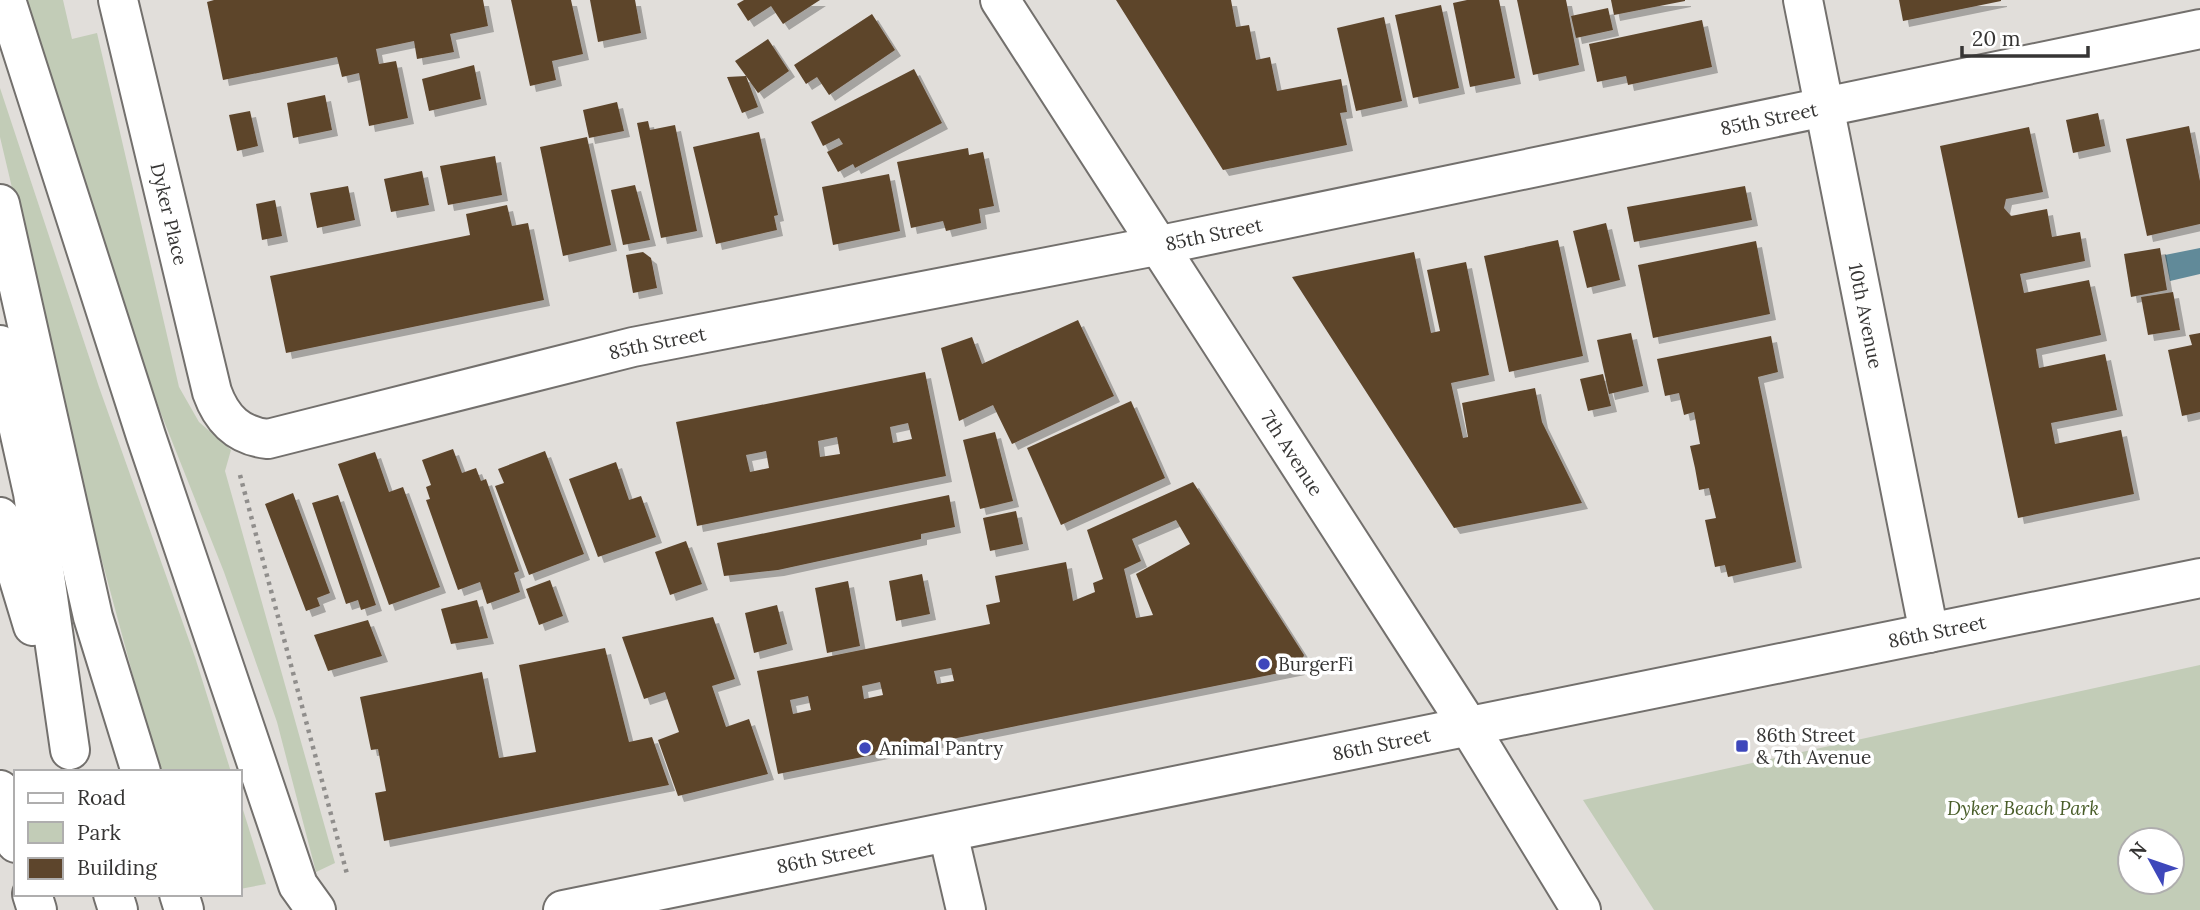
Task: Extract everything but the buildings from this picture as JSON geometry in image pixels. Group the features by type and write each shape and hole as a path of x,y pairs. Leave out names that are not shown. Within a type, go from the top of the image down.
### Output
{"main road":[{"path":"6,0 146,436 298,885 316,910"},
{"name":"Dyker Place","path":"118,0 212,392 219,410 232,425"},
{"name":"7th Avenue","path":"1000,0 1156,246 1469,727 1580,910"},
{"name":"10th Avenue","path":"1803,0 1929,633"},
{"name":"85th Street","path":"232,425 249,437 268,439 633,347 1156,246 2200,29"},
{"path":"0,204 93,617 140,770"},
{"path":"0,345 33,493 73,761"},
{"path":"0,517 73,761"},
{"name":"86th Street","path":"563,910 2200,578"},
{"path":"0,790 14,836"},
{"path":"948,834 965,910"}],"path":[{"path":"242,463 239,472 346,874"}],"green space":[{"path":"18,0 63,0 72,39 97,33 179,387 199,422 231,450 225,471 335,863 316,872 277,722 224,572 160,411"},
{"path":"0,88 99,387 195,657 230,770 158,770 87,505 0,137"},
{"name":"Dyker Beach Park","path":"2200,665 2200,910 1654,910 1583,800"},
{"path":"242,806 266,884 242,889"}],"water":[{"path":"2200,248 2200,274 2170,281 2165,255"}],"place":[{"name":"BurgerFi","path":"1264,664"},
{"name":"86th Street & 7th Avenue","path":"1742,746"},
{"name":"Animal Pantry","path":"865,748"}]}
